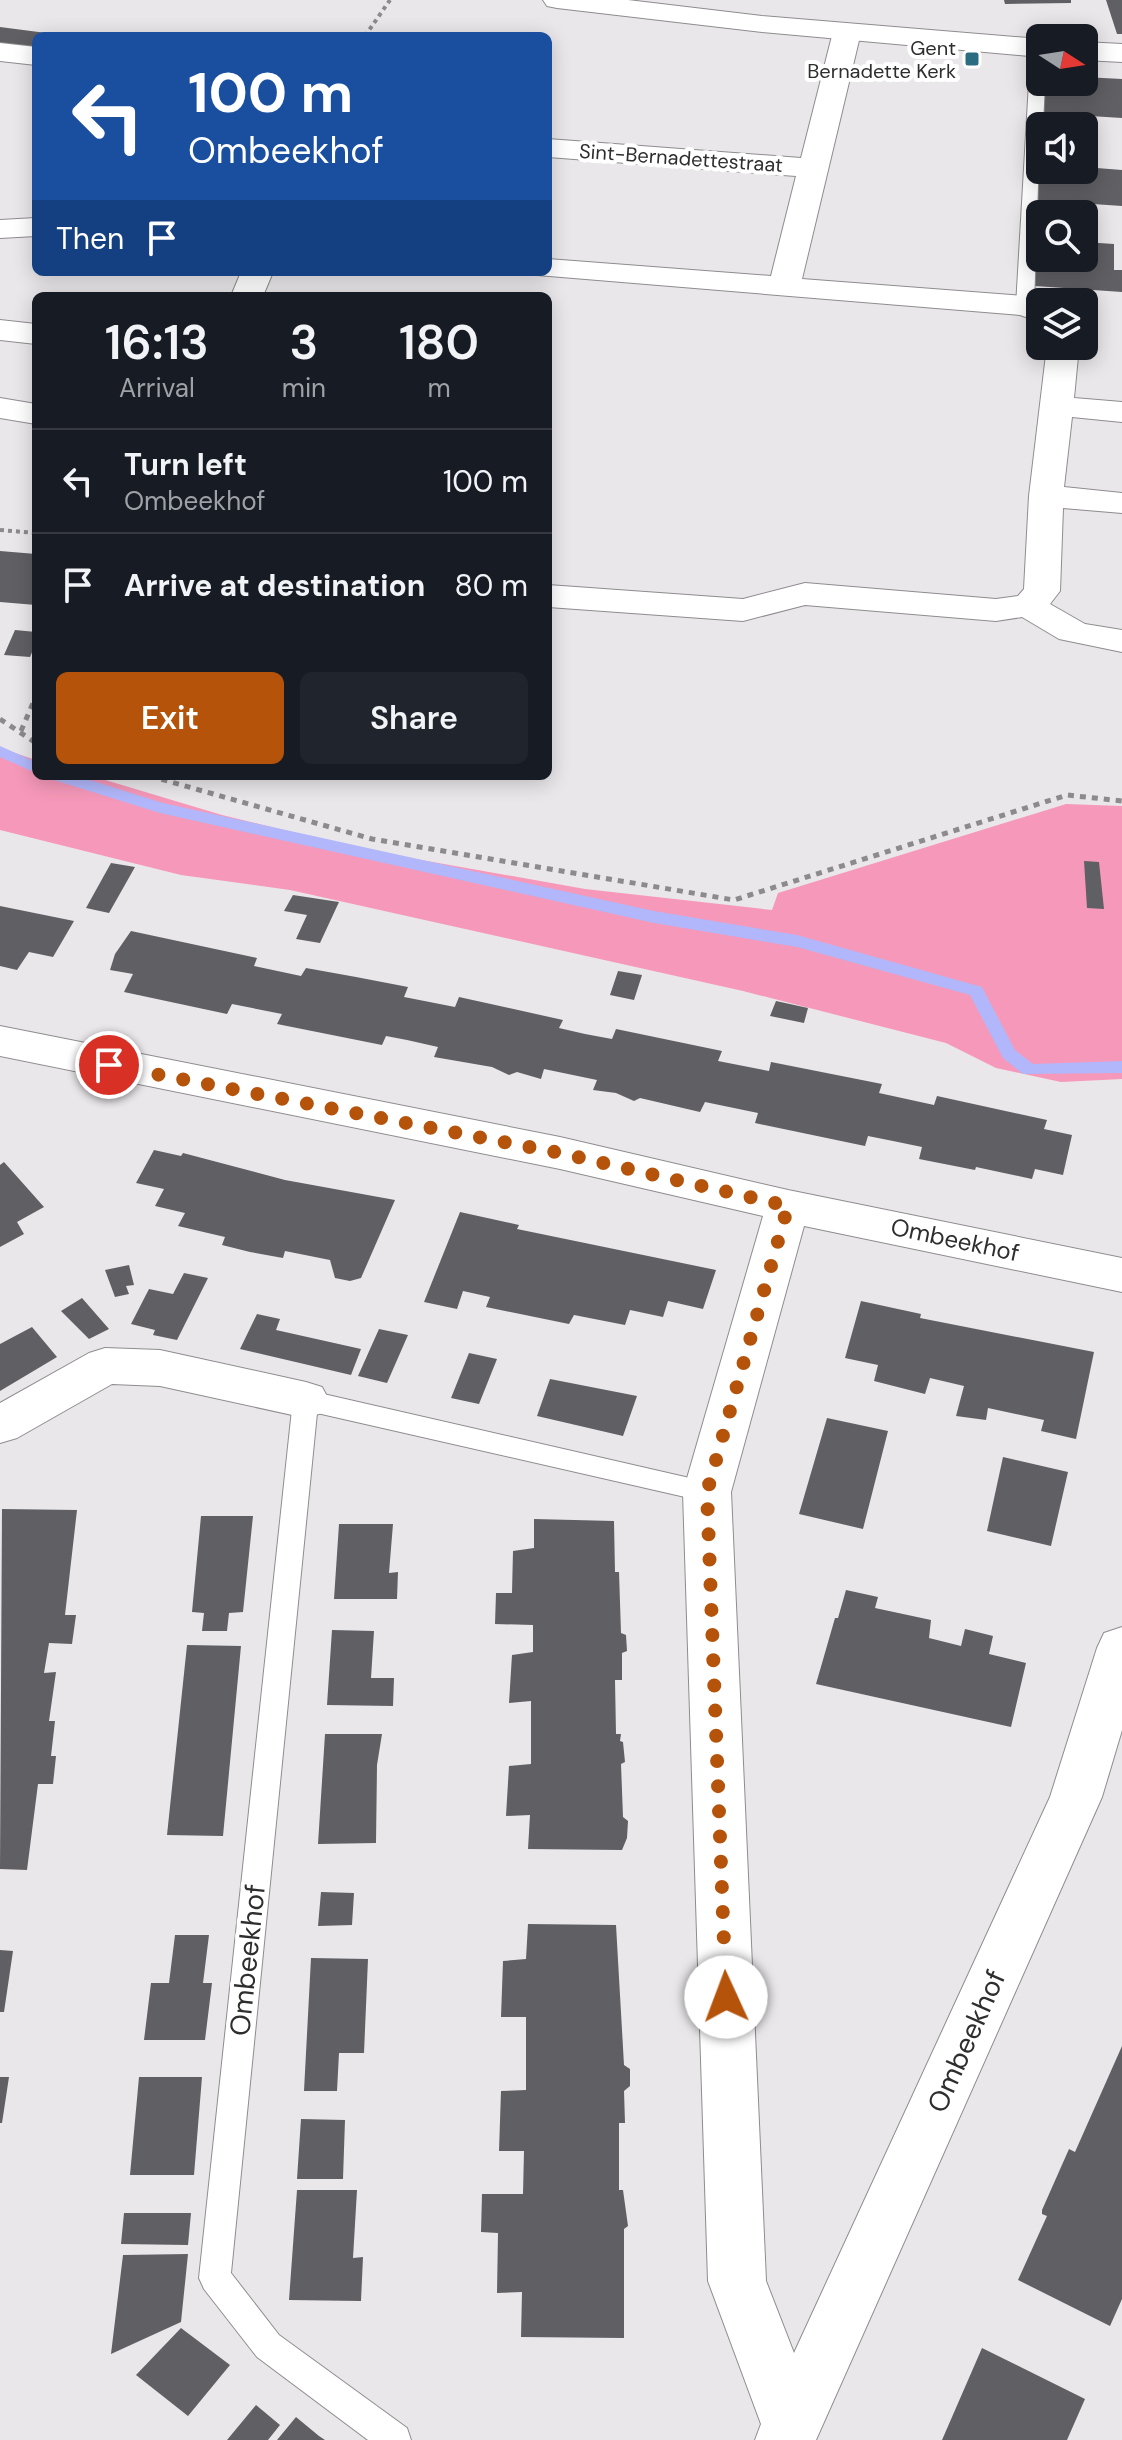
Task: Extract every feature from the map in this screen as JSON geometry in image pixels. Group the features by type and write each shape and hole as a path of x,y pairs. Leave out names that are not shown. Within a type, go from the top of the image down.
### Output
{"street":[{"path":"557,0 847,32 1026,47"},
{"name":"Sint-Bernadettestraat","path":"784,286 847,32"},
{"path":"1098,52 1122,53"},
{"name":"Sint-Bernadettestraat","path":"552,148 815,168"},
{"path":"0,229 32,227"},
{"path":"552,268 1026,308"},
{"path":"552,596 743,610 805,594 996,610 1029,605 1042,591 1046,496 1062,360"},
{"path":"1057,406 1122,412"},
{"path":"0,408 32,413"},
{"path":"1046,496 1122,503"},
{"path":"1029,605 1051,623 1081,637 1122,641"},
{"name":"Ombeekhof","path":"12,1052 560,1153 788,1206 1122,1275"},
{"name":"Ombeekhof","path":"788,1206 707,1492 737,2281 789,2433"},
{"path":"0,1425 105,1366 160,1368 306,1400"},
{"name":"Ombeekhof","path":"789,2433 1076,1797 1122,1648"}],"lane":[{"path":"1033,288 1038,96"},
{"path":"306,1400 707,1492"},
{"name":"Ombeekhof","path":"306,1400 215,2278 268,2346 395,2440"}],"path":[{"path":"368,32 390,0"},
{"path":"0,530 32,533"},
{"path":"21,731 32,705"},
{"path":"0,719 32,740"},
{"path":"164,780 372,839 734,900 1067,795 1122,801"}],"shaded area":[{"path":"0,748 32,759 32,780 105,780 222,815 371,851 585,889 772,910 778,893 1066,804 1122,806 1122,1079 1061,1082 996,1068 946,1043 743,991 290,890 181,875 0,830"}],"building":[{"path":"1004,0 1071,0 1071,3 1005,4"},
{"path":"1106,0 1122,0 1122,34 1117,34"},
{"path":"0,27 39,32 32,32 32,49 0,45"},
{"path":"1098,78 1122,79 1122,118 1098,116 1098,112 1042,112 1043,96 1098,96"},
{"path":"1098,168 1122,170 1122,206 1098,204 1098,200 1034,200 1035,184 1098,184"},
{"path":"1098,243 1114,244 1114,270 1122,270 1122,292 1035,286 1036,272 1098,272"},
{"path":"0,551 32,554 32,605 0,602"},
{"path":"15,630 32,632 30,657 4,655"},
{"path":"1084,861 1099,862 1104,909 1087,908"},
{"path":"111,863 135,867 109,913 86,908"},
{"path":"293,895 339,902 320,943 296,939 307,915 284,911"},
{"path":"0,906 74,921 53,957 29,952 17,970 0,966"},
{"path":"131,931 257,958 254,966 301,976 306,968 408,987 404,997 455,1007 459,997 563,1020 559,1028 585,1034 612,1039 616,1029 722,1051 718,1061 769,1071 771,1062 882,1084 879,1093 934,1105 937,1096 1047,1120 1044,1129 1072,1135 1063,1175 1035,1169 1032,1179 976,1167 975,1170 919,1159 922,1147 868,1136 865,1146 755,1123 758,1113 705,1102 700,1112 640,1098 634,1101 616,1093 593,1090 597,1080 544,1069 541,1079 517,1072 509,1075 492,1067 434,1057 438,1047 407,1040 386,1036 382,1045 277,1024 282,1014 232,1004 227,1014 124,992 133,974 110,970 115,954"},
{"path":"618,971 642,975 634,1000 610,995"},
{"path":"776,1001 808,1008 804,1023 770,1016"},
{"path":"154,1150 181,1156 183,1153 285,1180 395,1200 361,1278 350,1281 335,1278 330,1260 285,1251 283,1258 250,1252 222,1245 225,1237 178,1226 185,1213 155,1206 164,1189 136,1183"},
{"path":"4,1162 44,1207 17,1222 24,1234 0,1247 0,1165"},
{"path":"460,1212 519,1225 517,1229 716,1270 703,1309 668,1301 663,1317 630,1310 625,1325 574,1315 569,1324 486,1307 490,1297 463,1291 457,1309 424,1302"},
{"path":"129,1265 134,1285 126,1286 129,1294 115,1297 105,1270"},
{"path":"184,1273 208,1278 177,1340 153,1335 155,1330 131,1324 149,1289 173,1294"},
{"path":"82,1298 109,1329 89,1339 61,1311"},
{"path":"861,1301 921,1314 920,1318 1094,1352 1076,1439 1041,1431 1044,1420 988,1408 986,1420 956,1416 964,1386 930,1378 925,1394 874,1381 878,1365 845,1358"},
{"path":"257,1314 280,1319 276,1330 361,1349 351,1375 240,1349"},
{"path":"32,1327 57,1357 0,1391 0,1344"},
{"path":"379,1329 408,1335 387,1383 358,1376"},
{"path":"469,1353 497,1359 479,1404 451,1398"},
{"path":"550,1379 637,1396 623,1436 537,1416"},
{"path":"827,1418 888,1431 863,1529 799,1514"},
{"path":"1003,1457 1068,1472 1051,1546 987,1531"},
{"path":"2,1509 77,1510 65,1615 76,1615 72,1644 49,1643 44,1673 56,1672 49,1721 55,1721 51,1756 56,1756 53,1784 38,1784 27,1870 0,1869"},
{"path":"201,1516 253,1516 243,1612 229,1613 227,1631 202,1631 204,1613 192,1612"},
{"path":"534,1519 614,1521 621,1633 626,1635 627,1651 622,1653 622,1680 615,1680 616,1734 621,1734 625,1762 621,1764 623,1817 628,1821 627,1838 622,1850 528,1849 530,1815 506,1816 509,1766 531,1764 531,1701 509,1703 512,1655 533,1652 533,1625 495,1624 496,1593 512,1593 513,1551 534,1548"},
{"path":"339,1524 393,1524 389,1573 398,1572 397,1599 334,1599"},
{"path":"846,1590 878,1597 875,1608 931,1620 929,1638 961,1646 965,1629 993,1636 989,1654 1026,1663 1011,1727 816,1684"},
{"path":"332,1630 374,1631 371,1678 394,1678 393,1706 327,1705"},
{"path":"187,1645 241,1646 223,1836 167,1835"},
{"path":"325,1734 382,1734 377,1765 376,1843 318,1844"},
{"path":"321,1892 354,1893 352,1925 318,1926"},
{"path":"528,1924 616,1925 624,2065 630,2069 630,2086 624,2091 625,2123 619,2123 619,2190 623,2190 628,2226 624,2229 624,2338 521,2337 522,2292 497,2293 498,2233 481,2232 482,2194 523,2194 524,2151 499,2151 501,2091 526,2090 526,2017 501,2017 503,1961 526,1959"},
{"path":"175,1935 209,1935 203,1983 212,1983 205,2040 144,2040 151,1983 169,1983"},
{"path":"0,1950 13,1951 4,2012 0,2012"},
{"path":"311,1958 368,1959 364,2053 339,2053 337,2091 304,2091"},
{"path":"1122,2046 1122,2299 1110,2326 1018,2280 1047,2216 1042,2214 1042,2210 1069,2149 1075,2152"},
{"path":"0,2077 9,2077 2,2123 0,2123"},
{"path":"139,2077 202,2077 194,2175 130,2175"},
{"path":"301,2119 345,2120 343,2179 297,2179"},
{"path":"297,2190 357,2190 353,2258 363,2257 361,2301 289,2300"},
{"path":"124,2213 191,2213 188,2245 121,2244"},
{"path":"188,2254 181,2322 111,2354 123,2255"},
{"path":"181,2328 230,2365 188,2416 136,2375"},
{"path":"982,2348 1085,2399 1067,2440 942,2440"},
{"path":"256,2405 280,2425 268,2440 227,2440"},
{"path":"296,2417 319,2436 325,2440 277,2440"}],"waterway":[{"path":"0,751 32,766"},
{"path":"72,780 160,808 654,917 797,941 976,991 1009,1054 1029,1070 1122,1067"}],"place":[{"name":"Gent Bernadette Kerk","path":"972,59"}],"route":[{"path":"109,1065 560,1153 788,1206 707,1492 726,1997"}]}
